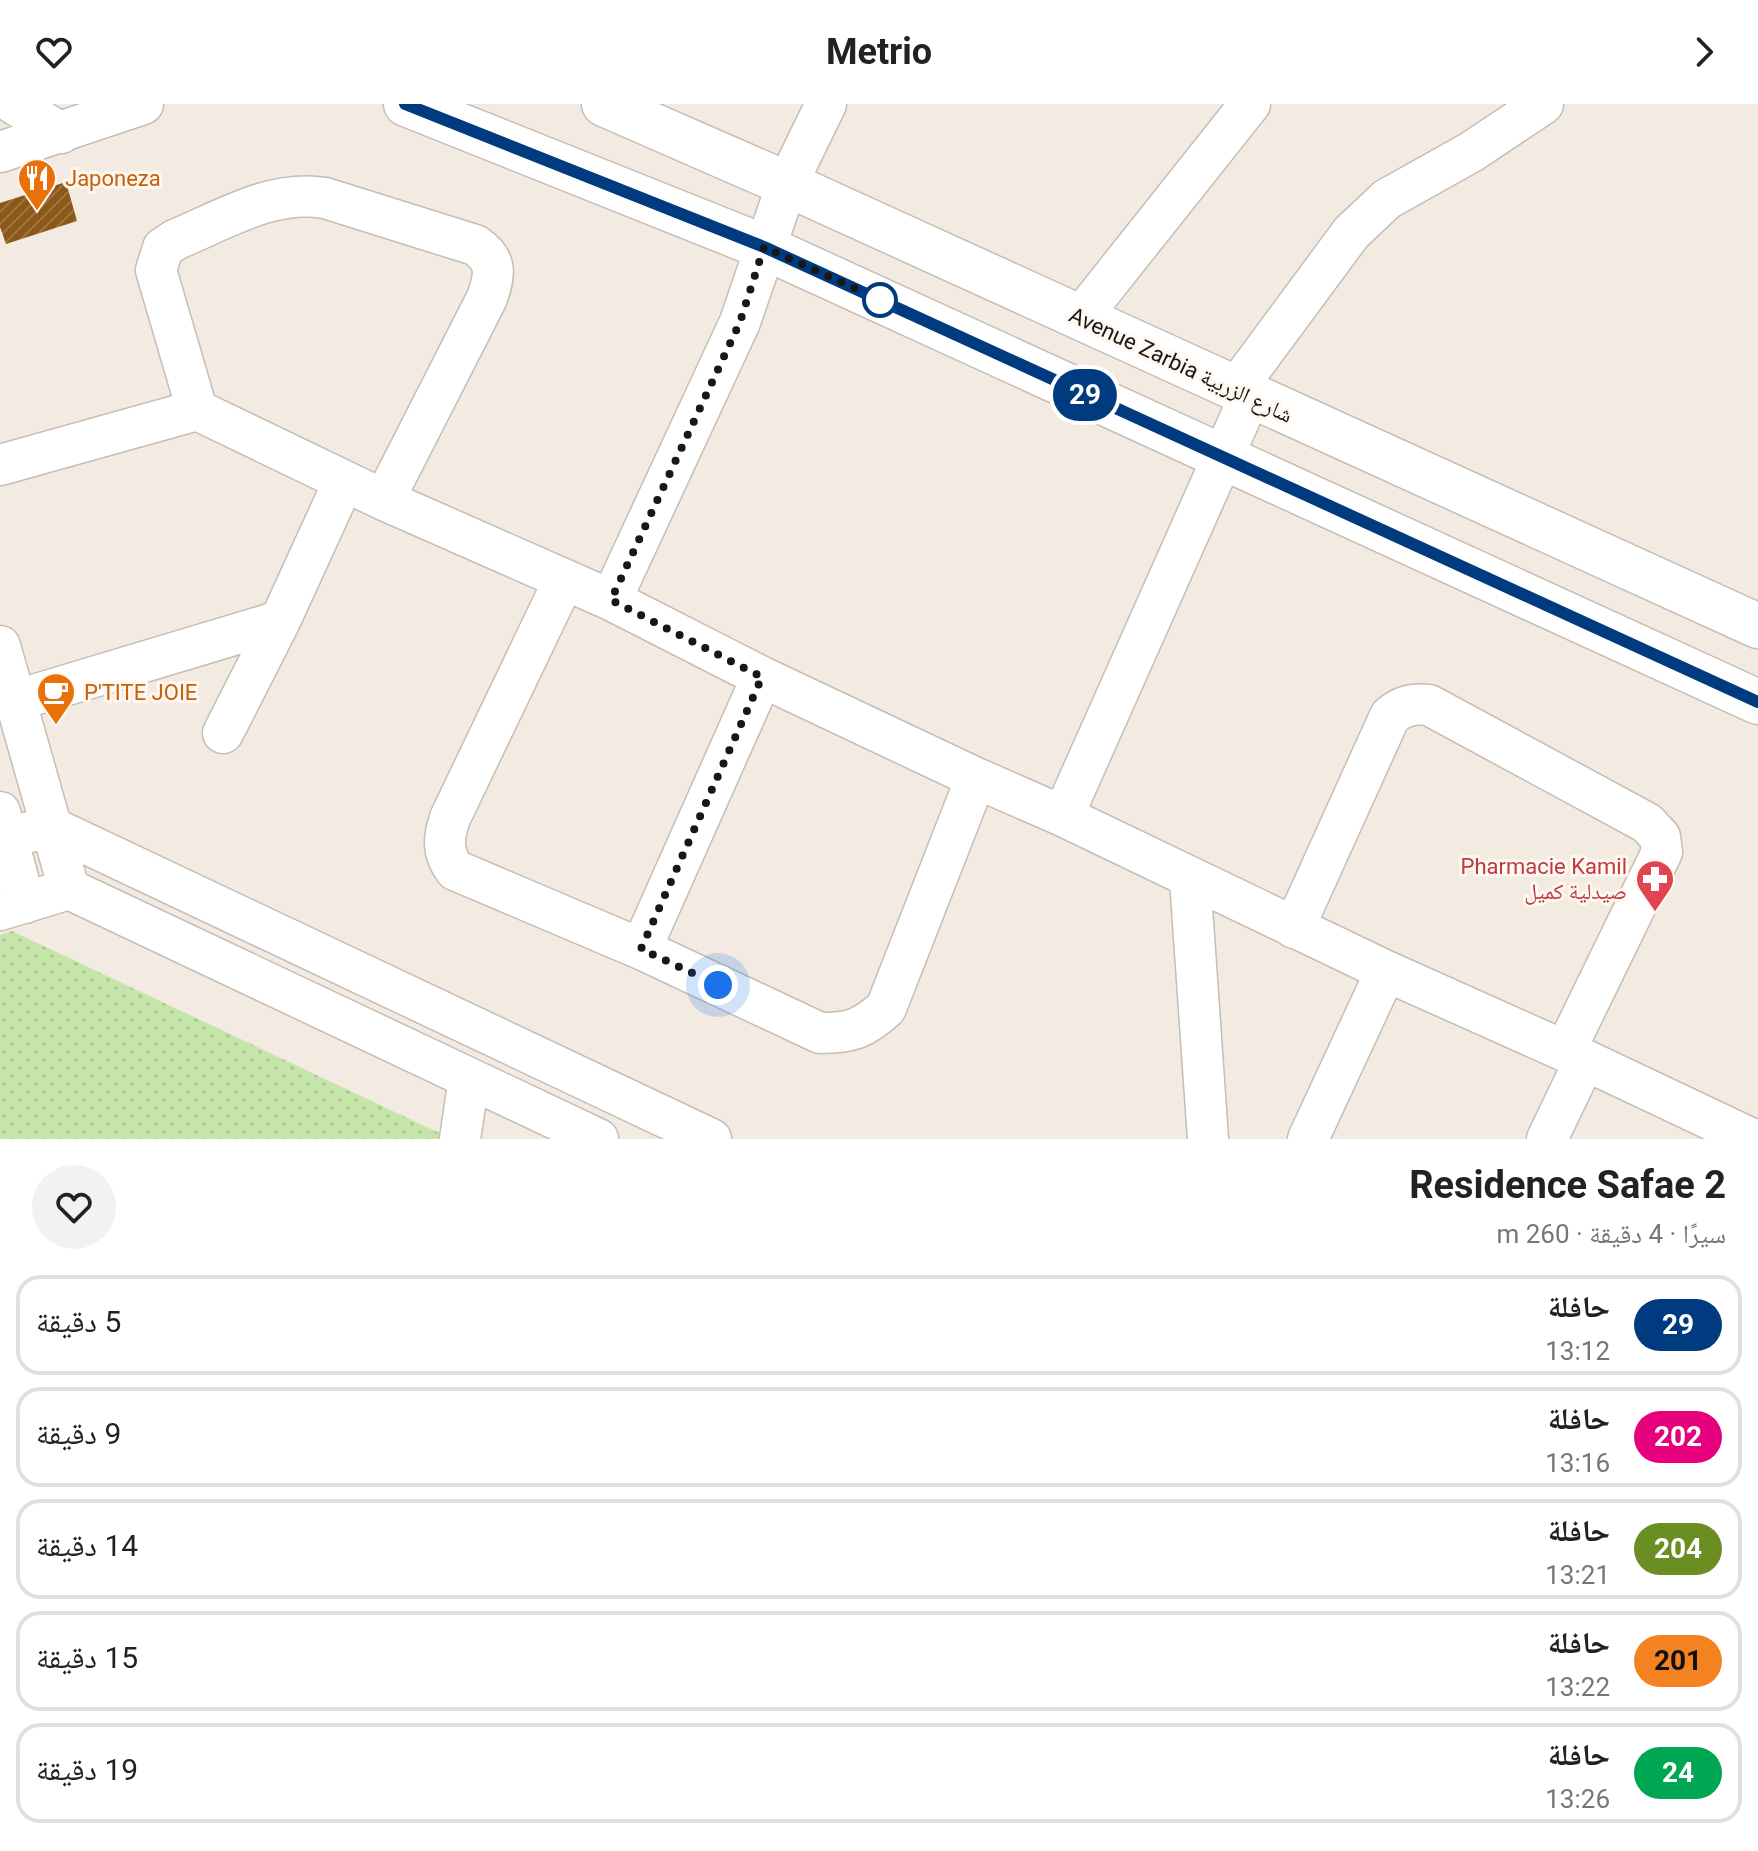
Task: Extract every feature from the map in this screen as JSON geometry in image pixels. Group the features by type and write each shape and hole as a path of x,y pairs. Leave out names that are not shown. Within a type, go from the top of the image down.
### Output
{"main road":[{"path":"406,104 764,247 1758,702"},
{"name":"Avenue Zarbia شارع الزربية","path":"604,104 787,184 1758,626"}],"street":[{"path":"14,104 61,133"},
{"path":"0,152 143,104"},
{"path":"611,600 740,322 787,184 826,104"},
{"path":"1080,318 1250,104"},
{"path":"1063,816 1221,458 1242,393 1351,233 1367,217 1387,199 1471,152 1543,104"},
{"path":"197,410 156,270 163,248 175,240 277,197 303,194 325,198 475,245 492,261 492,283 384,500"},
{"path":"0,465 197,410 384,500 611,600 762,677 1063,816 1386,971 1752,1139"},
{"path":"223,733 280,621 344,481"},
{"path":"564,580 450,818 444,844 446,857 455,870 641,949 820,1033 846,1033 869,1024 886,1008 976,778"},
{"path":"17,700 280,621"},
{"path":"0,646 69,889"},
{"path":"641,949 762,677"},
{"path":"1294,928 1390,716 1400,708 1429,705 1647,823 1660,837 1662,852 1575,1056 1547,1139"},
{"path":"598,1139 69,889 13,906 3,829 51,827 711,1139"},
{"path":"1190,879 1208,1139"},
{"path":"1308,1139 1386,971"},
{"path":"460,1139 469,1078"}],"green space":[{"path":"12,931 452,1139 0,1139 0,935"}],"building":[{"name":"Japoneza","path":"66,182 77,221 6,244 0,227 0,203"}],"bus line":[{"name":"29","path":"405,104 764,247 1758,702"}],"place":[{"name":"Japoneza","path":"37,212"},
{"name":"P'TITE JOIE","path":"56,726"},
{"name":"Pharmacie Kamil صيدلية كميل","path":"1655,913"}],"route":[{"path":"718,985 641,949 762,677 611,600 740,322 764,247 880,300"}]}
